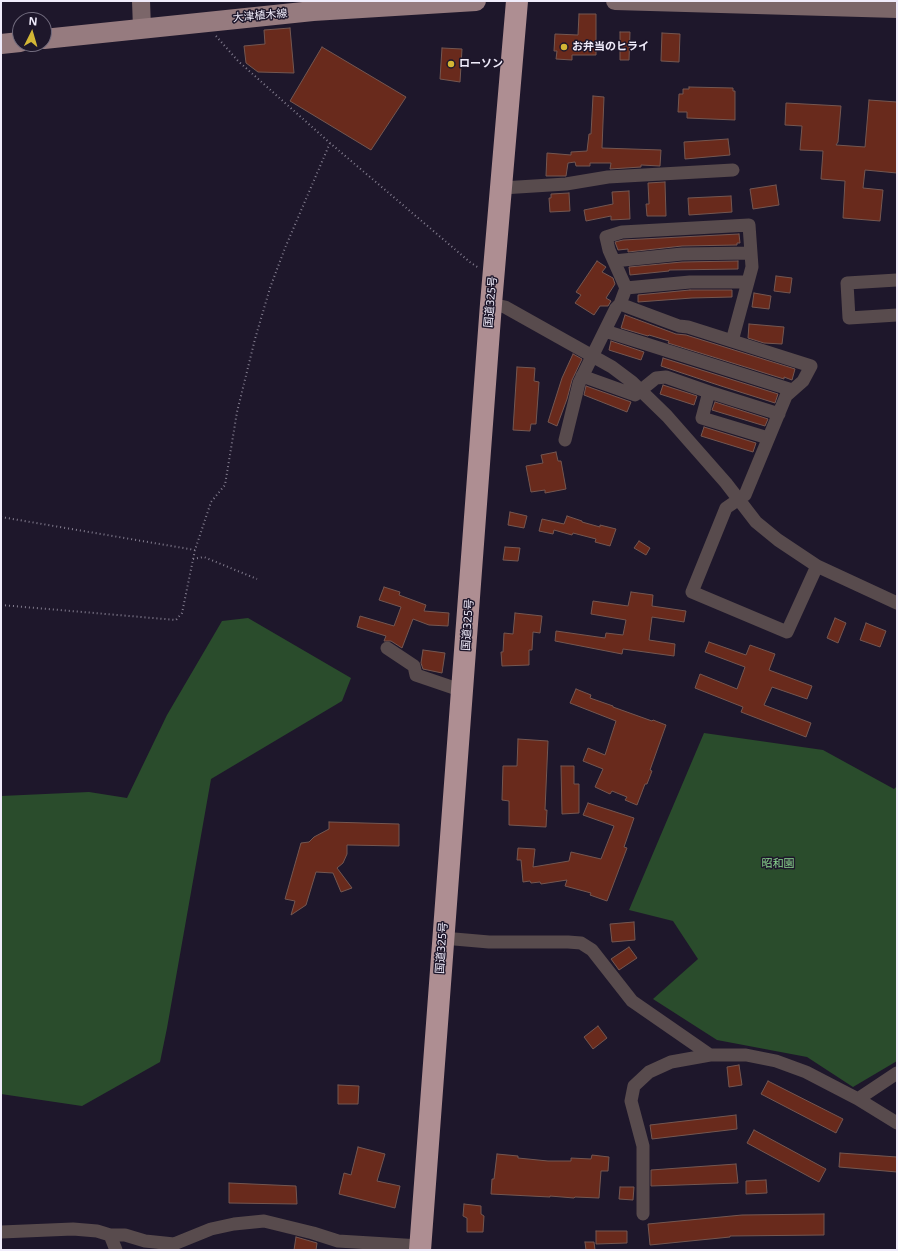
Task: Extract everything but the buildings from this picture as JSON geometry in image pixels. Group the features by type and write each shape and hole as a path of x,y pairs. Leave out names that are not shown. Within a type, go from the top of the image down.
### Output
{"highway":[{"name":"国道325号","path":"508,188 517,1"},
{"name":"国道325号","path":"449,939 463,691 508,188 529,1"},
{"name":"国道325号","path":"425,1249 449,939 487,552 498,305"}],"main road":[{"name":"大津植木線","path":"52,38 313,11 476,1"},
{"path":"1,44 12,43"}],"street":[{"path":"141,1 142,28"},
{"path":"615,1 788,3 897,9"},
{"path":"508,188 566,184 608,177 733,170"},
{"path":"565,440 574,400 582,376 616,308 620,304 626,288 609,250 606,237 622,232 657,229 749,225 752,267 732,341"},
{"path":"614,261 682,254 751,253"},
{"path":"897,280 847,283 849,318 897,315"},
{"path":"626,288 690,282 748,282"},
{"path":"620,304 679,326 688,327 811,366 803,380 786,396 745,496 726,508 692,592 787,632 817,566"},
{"path":"498,305 612,367 640,390 667,416 726,483 756,522 778,540 817,566 897,603"},
{"path":"604,331 792,390"},
{"path":"582,376 635,395 656,378 666,377 779,414"},
{"path":"709,392 702,418 768,438"},
{"path":"387,648 414,666 416,674 463,691"},
{"path":"449,939 489,942 581,943 592,950 632,1001 710,1055"},
{"path":"643,1214 643,1146 631,1101 634,1086 649,1072 671,1062 710,1055 746,1055 776,1061 806,1072 858,1098 897,1123"},
{"path":"858,1098 897,1073"},
{"path":"1,1232 73,1229 97,1231 110,1235 125,1235 145,1241 174,1244 211,1229 234,1224 264,1221 313,1233 338,1241 425,1249"},
{"path":"110,1235 116,1250"}],"path":[{"path":"203,22 238,61 330,143 480,269"},
{"path":"1,605 176,620 182,613 195,550 211,502 225,486 237,412 255,339 270,288 285,248 330,143"},
{"path":"1,517 195,550"},
{"path":"193,559 204,557 257,579"}],"green space":[{"path":"248,618 351,678 342,701 211,779 160,1062 82,1106 1,1094 1,796 89,792 127,798 167,715 222,621"},
{"name":"昭和園","path":"704,733 823,750 894,789 897,786 897,1061 853,1087 807,1057 717,1040 653,999 698,959 673,921 629,910"}],"place":[{"name":"お弁当のヒライ","path":"564,47"},
{"name":"ローソン","path":"451,64"}]}
